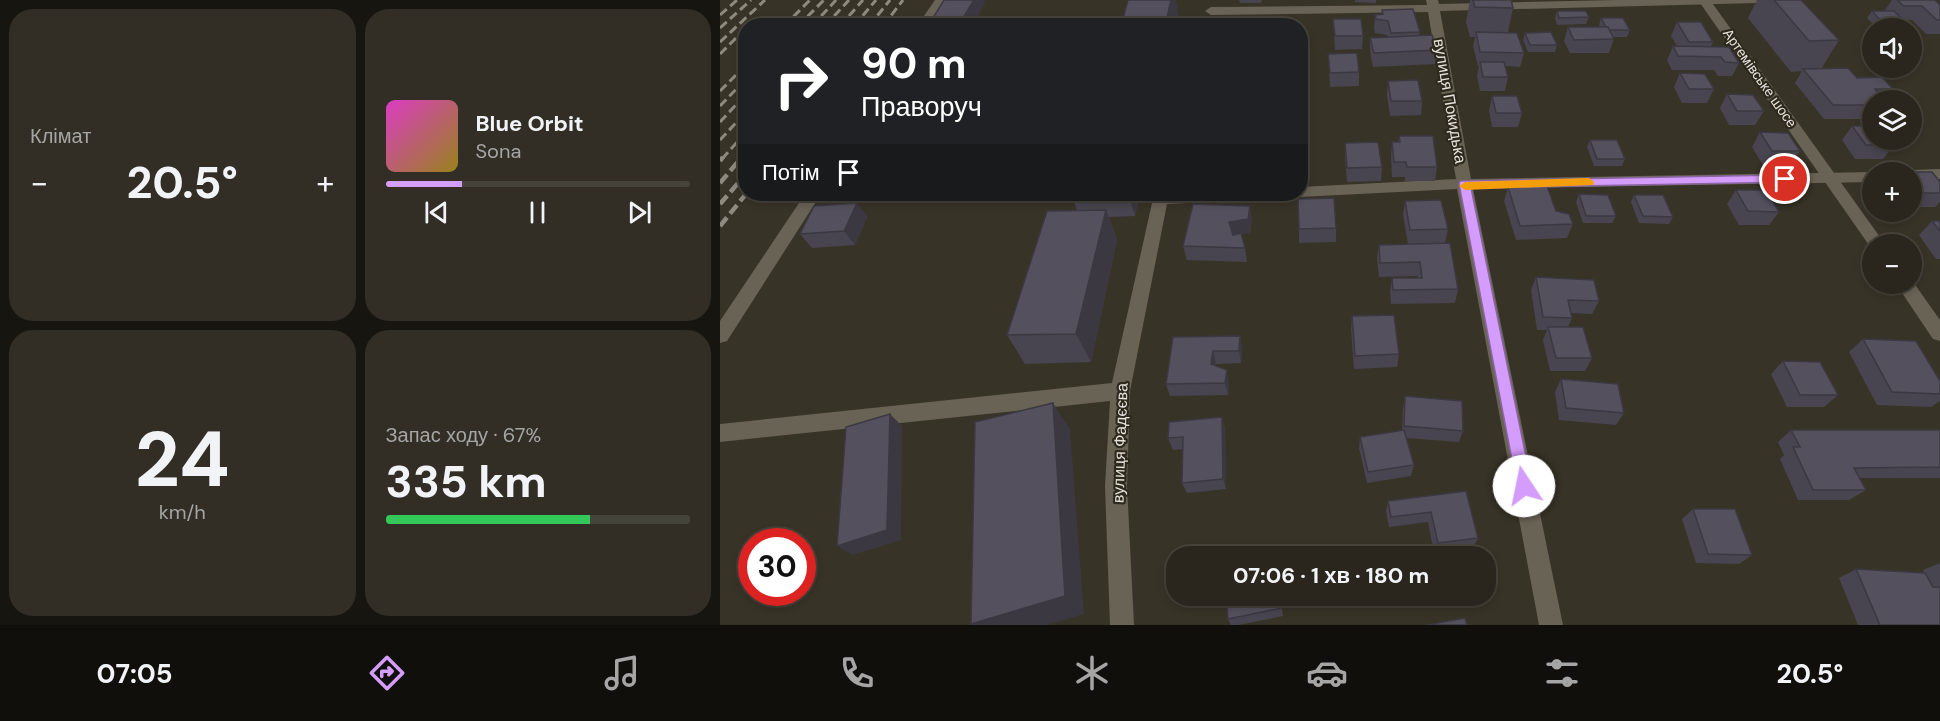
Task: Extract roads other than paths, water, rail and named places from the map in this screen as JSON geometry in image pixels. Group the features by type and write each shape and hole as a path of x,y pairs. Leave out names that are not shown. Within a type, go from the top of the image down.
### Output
{"street":[{"path":"929,18 941,0"},
{"path":"1212,5 1757,0"},
{"name":"Артемівське шосе","path":"1705,1 1870,234"},
{"name":"вулиця Покидька","path":"1433,4 1464,184 1551,625"},
{"path":"1922,175 1940,174"},
{"path":"1308,192 1464,184 1862,177"},
{"path":"720,336 808,201"},
{"name":"вулиця Фадєєва","path":"1122,625 1116,486 1120,391 1159,201"},
{"path":"1912,294 1940,334"},
{"path":"720,433 1120,391"}],"railway":[{"path":"720,15 737,0"},
{"path":"720,28 751,0"},
{"path":"746,18 765,0"},
{"path":"792,18 810,0"},
{"path":"806,18 824,0"},
{"path":"819,18 836,0"},
{"path":"832,18 849,0"},
{"path":"847,18 863,0"},
{"path":"861,18 876,0"},
{"path":"875,18 890,0"},
{"path":"889,18 903,0"},
{"path":"720,42 738,25"},
{"path":"720,54 737,37"},
{"path":"720,91 738,73"},
{"path":"720,106 738,87"},
{"path":"720,122 738,103"},
{"path":"720,140 738,121"},
{"path":"722,159 738,141"},
{"path":"720,161 723,157"},
{"path":"720,183 738,162"},
{"path":"720,204 738,183"},
{"path":"720,226 740,201"}]}
